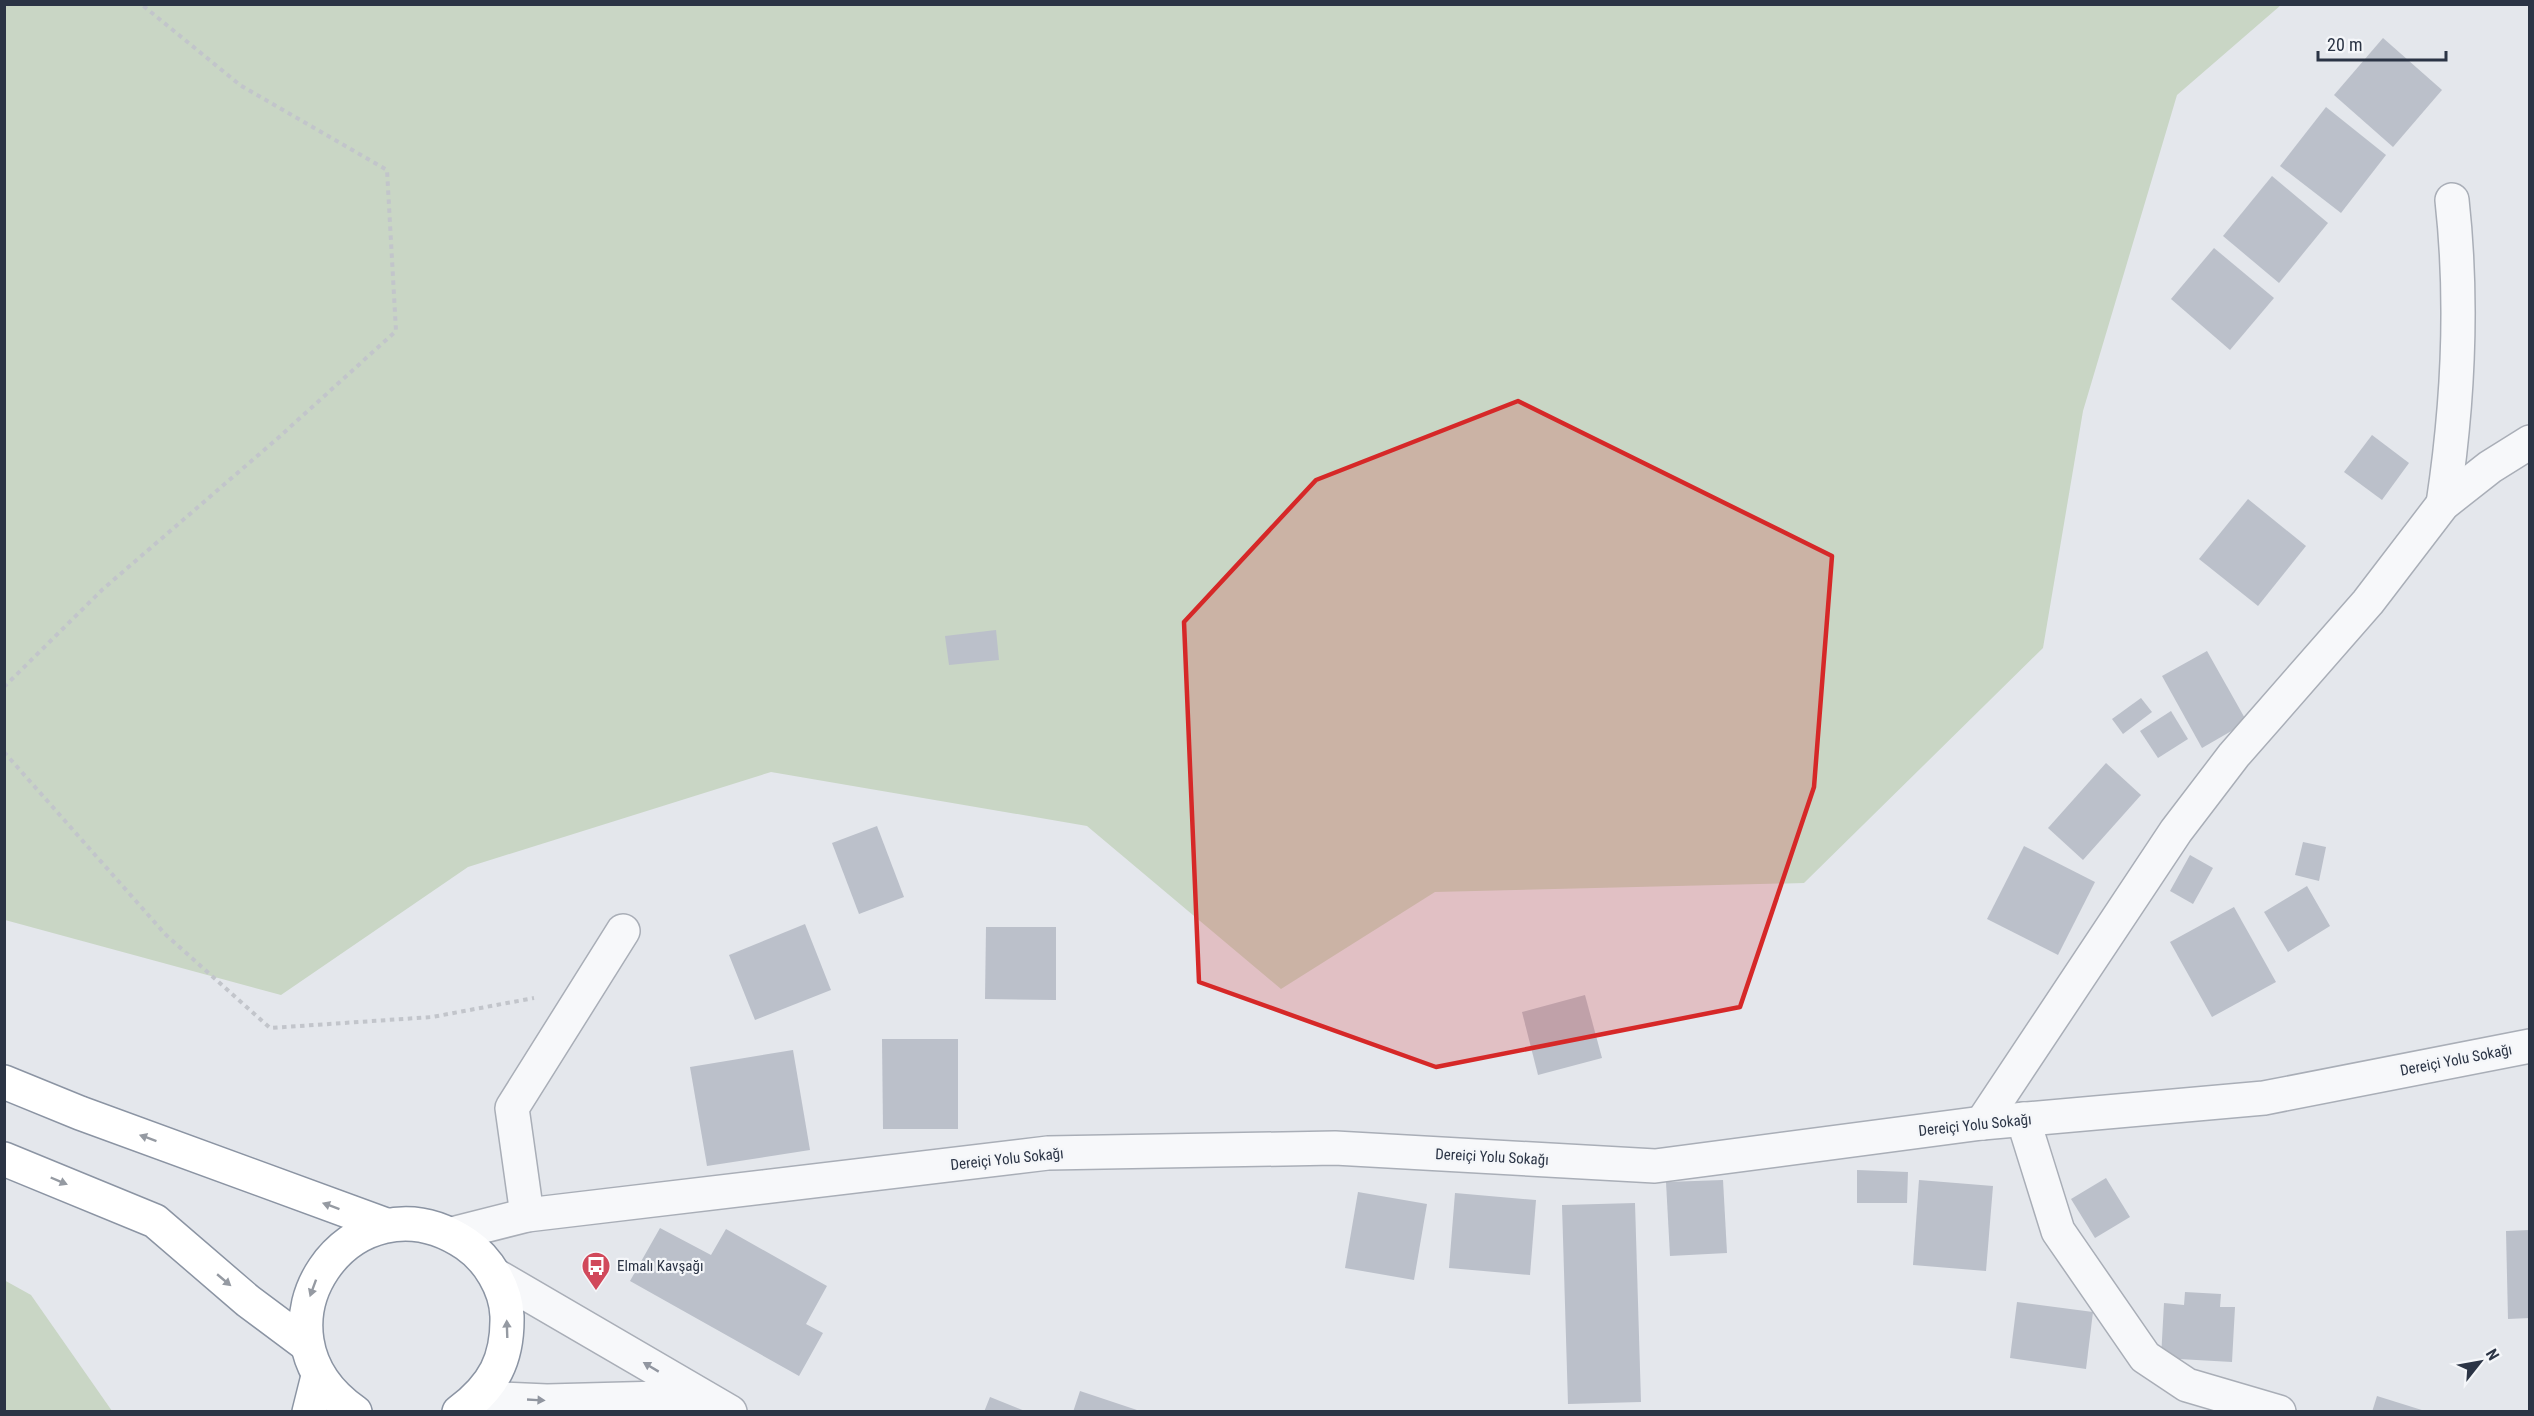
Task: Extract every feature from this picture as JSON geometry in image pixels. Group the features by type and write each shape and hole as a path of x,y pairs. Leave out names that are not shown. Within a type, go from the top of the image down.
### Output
{"highway":[{"path":"4,1082 81,1113 386,1226"},
{"path":"4,1158 155,1221 248,1301 308,1345"},
{"path":"355,1412 337,1399 318,1376 308,1345 306,1314 314,1283 332,1256 356,1236 386,1226 419,1224 452,1234 477,1251 495,1275 507,1306 507,1340 498,1371 469,1406"},
{"path":"309,1412 318,1376"}],"street":[{"path":"2443,504 2451,449 2457,345 2457,238 2452,200"},
{"path":"1982,1123 2176,831 2234,755 2368,602 2443,504 2490,467 2529,442"},
{"path":"527,1215 512,1108 622,931"},
{"name":"Dereiçi Yolu Sokağı","path":"452,1234 527,1215 1048,1153 1335,1148 1655,1166 1982,1123 2264,1098 2529,1046"},
{"path":"2023,1119 2058,1231 2145,1357 2187,1385 2279,1412"},
{"path":"495,1275 730,1412"},
{"path":"469,1406 547,1401 701,1397"}],"path":[{"path":"4,687 103,589 278,438 396,331 387,170 240,85 141,4"},
{"path":"4,752 166,935 270,1028 432,1017 587,988"}],"highlighted area":[{"path":"1518,401 1832,556 1814,787 1740,1007 1436,1067 1199,982 1184,622 1316,480"}],"green space":[{"path":"4,5 2281,5 2177,95 2083,411 2043,648 1804,883 1435,892 1281,989 1087,826 771,772 468,867 281,995 5,920"},
{"path":"4,1280 31,1295 112,1411 5,1411"}],"building":[{"path":"2383,38 2442,90 2393,147 2334,95"},
{"path":"2326,107 2386,155 2341,213 2280,166"},
{"path":"2272,176 2328,223 2279,283 2223,236"},
{"path":"2214,248 2274,298 2230,350 2171,299"},
{"path":"2372,435 2409,463 2382,500 2344,472"},
{"path":"2248,499 2306,546 2258,606 2199,559"},
{"path":"996,630 999,660 949,665 945,636"},
{"path":"2207,651 2247,722 2202,748 2162,676"},
{"path":"2141,698 2152,712 2123,734 2112,719"},
{"path":"2171,711 2188,739 2158,758 2140,731"},
{"path":"2106,763 2141,795 2083,860 2048,828"},
{"path":"877,826 904,897 859,914 832,843"},
{"path":"2303,842 2326,847 2319,881 2295,875"},
{"path":"2024,846 2095,882 2058,955 1987,919"},
{"path":"2190,855 2213,868 2193,904 2170,891"},
{"path":"2307,886 2330,926 2288,952 2264,912"},
{"path":"2234,907 2276,982 2212,1017 2170,942"},
{"path":"805,924 831,990 755,1020 729,955"},
{"path":"986,927 1056,927 1056,1000 985,999"},
{"path":"1585,995 1602,1058 1538,1075 1522,1012"},
{"path":"882,1039 958,1039 958,1129 883,1129"},
{"path":"793,1050 810,1150 707,1166 690,1067"},
{"path":"1857,1170 1908,1172 1907,1203 1857,1203"},
{"path":"2106,1178 2130,1217 2095,1238 2071,1199"},
{"path":"1723,1180 1727,1253 1670,1256 1666,1182"},
{"path":"1919,1180 1993,1186 1986,1271 1913,1265"},
{"path":"1358,1192 1427,1204 1414,1280 1345,1268"},
{"path":"1455,1193 1536,1200 1530,1275 1449,1268"},
{"path":"1635,1203 1641,1402 1568,1404 1562,1205"},
{"path":"660,1228 711,1255 726,1229 827,1286 806,1324 823,1333 799,1376 630,1281"},
{"path":"2530,1230 2530,1318 2508,1319 2506,1231"},
{"path":"2185,1292 2221,1294 2220,1307 2235,1307 2232,1362 2161,1358 2164,1303 2184,1305"},
{"path":"2017,1302 2093,1312 2086,1369 2010,1358"},
{"path":"1080,1391 1140,1411 1140,1412 1073,1412"},
{"path":"2377,1396 2425,1411 2372,1412"},
{"path":"990,1397 1025,1411 1025,1412 984,1412"}],"place":[{"name":"Elmalı Kavşağı","path":"596,1292"}]}
